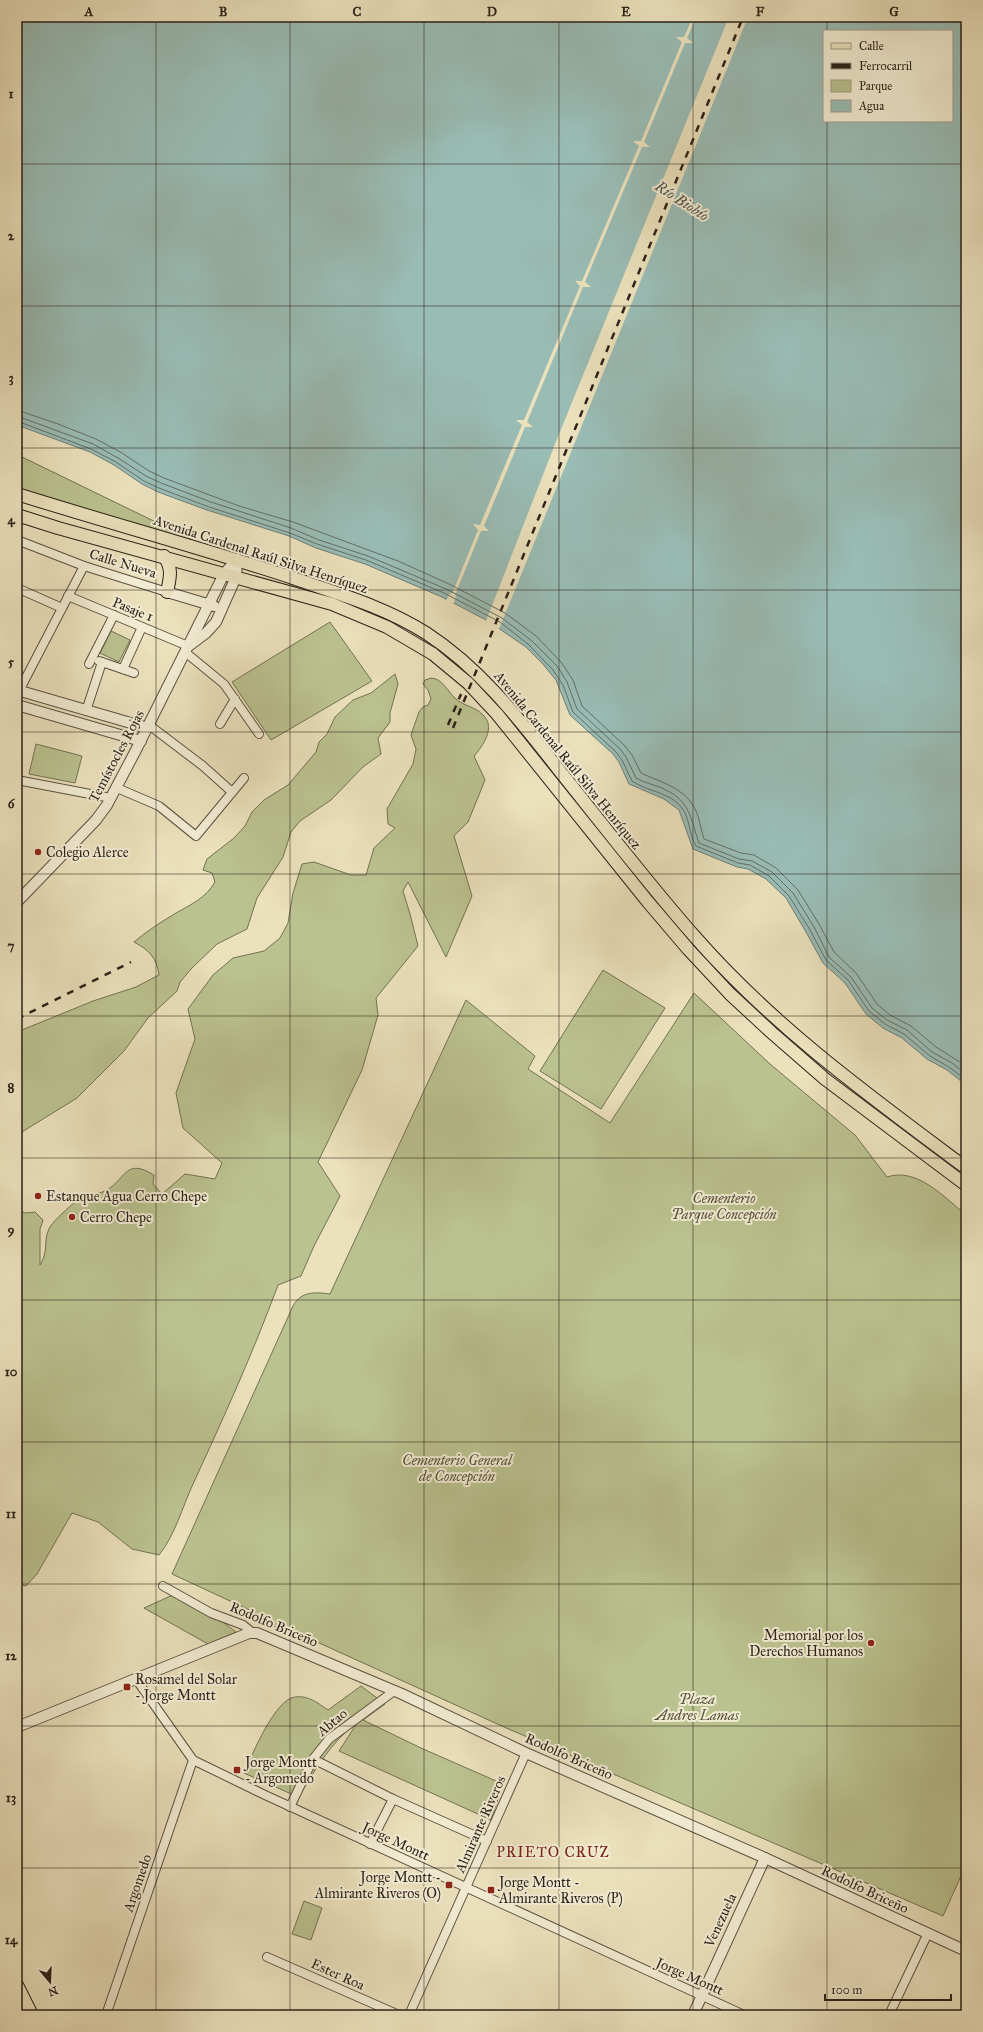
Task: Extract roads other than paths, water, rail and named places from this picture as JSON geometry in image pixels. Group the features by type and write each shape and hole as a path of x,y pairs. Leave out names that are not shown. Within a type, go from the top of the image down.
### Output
{"main road":[{"name":"Avenida Cardenal Raúl Silva Henríquez","path":"17,494 116,525 237,559 380,609 417,627 462,660 512,710 662,898 730,975 813,1052 966,1168"},
{"name":"Avenida Cardenal Raúl Silva Henríquez","path":"17,515 58,528 164,556 351,611 403,635 444,662 498,714 648,902 688,949 730,994 825,1079 966,1185"},
{"path":"164,556 169,563 171,572 167,592"},
{"path":"17,1985 32,2015"}],"street":[{"name":"Calle Nueva","path":"17,540 84,566 223,608"},
{"name":"Temístocles Rojas","path":"17,902 96,820 111,798 209,605 230,575 237,559"},
{"path":"84,566 18,691 148,727 203,766 232,792"},
{"name":"Temístocles Rojas","path":"186,649 212,628 223,608 230,575"},
{"path":"17,588 62,608"},
{"name":"Pasaje 1","path":"68,596 142,627 186,649 221,681 259,734"},
{"path":"114,615 90,661 102,662 134,673"},
{"path":"123,669 142,627"},
{"path":"86,711 102,662"},
{"path":"220,724 235,699"},
{"path":"17,704 141,741"},
{"path":"117,788 159,806 196,836 244,778"},
{"path":"17,780 111,798"},
{"name":"Rodolfo Briceño","path":"163,1586 211,1613 243,1625 252,1633 394,1691 526,1753 765,1858 928,1934 966,1950"},
{"path":"17,1728 252,1633"},
{"name":"Jorge Montt","path":"136,1679 193,1760 290,1807 744,2015"},
{"name":"Abtao","path":"290,1807 313,1759 329,1740 394,1691"},
{"name":"Almirante Riveros","path":"409,2015 526,1753"},
{"path":"313,1759 393,1799 486,1841"},
{"name":"Argomedo","path":"106,2015 193,1760"},
{"path":"370,1844 393,1799"},
{"name":"Venezuela","path":"693,2015 765,1858"},
{"path":"889,2015 928,1934"},
{"name":"Ester Roa","path":"267,1958 399,2015"}],"water":[{"name":"Río Biobío","path":"17,17 966,17 966,1085 947,1070 927,1059 902,1038 883,1028 866,1014 845,983 823,963 786,898 766,879 748,869 737,867 693,849 679,810 664,799 629,784 619,762 613,754 570,715 556,680 526,647 488,621 442,597 365,564 316,548 289,536 207,510 158,492 142,484 114,465 90,452 17,425"}],"railway":[{"path":"453,728 743,17"},
{"path":"448,725 461,694"},
{"path":"17,1019 131,962"}],"place":[{"name":"Colegio Alerce","path":"38,852"},
{"name":"Estanque Agua Cerro Chepe","path":"38,1196"},
{"name":"Cerro Chepe","path":"72,1217"},
{"name":"Memorial por los Derechos Humanos","path":"871,1643"},
{"name":"Rosamel del Solar - Jorge Montt","path":"127,1687"},
{"name":"Jorge Montt - Argomedo","path":"237,1770"},
{"name":"Jorge Montt - Almirante Riveros (O)","path":"449,1885"},
{"name":"Jorge Montt - Almirante Riveros (P)","path":"491,1890"}],"district":[{"name":"PRIETO CRUZ","path":"553,1852"}],"park label":[{"name":"Cementerio Parque Concepción","path":"724,1206"},
{"name":"Cementerio General de Concepción","path":"457,1468"},
{"name":"Plaza Andres Lamas","path":"697,1708"}]}
